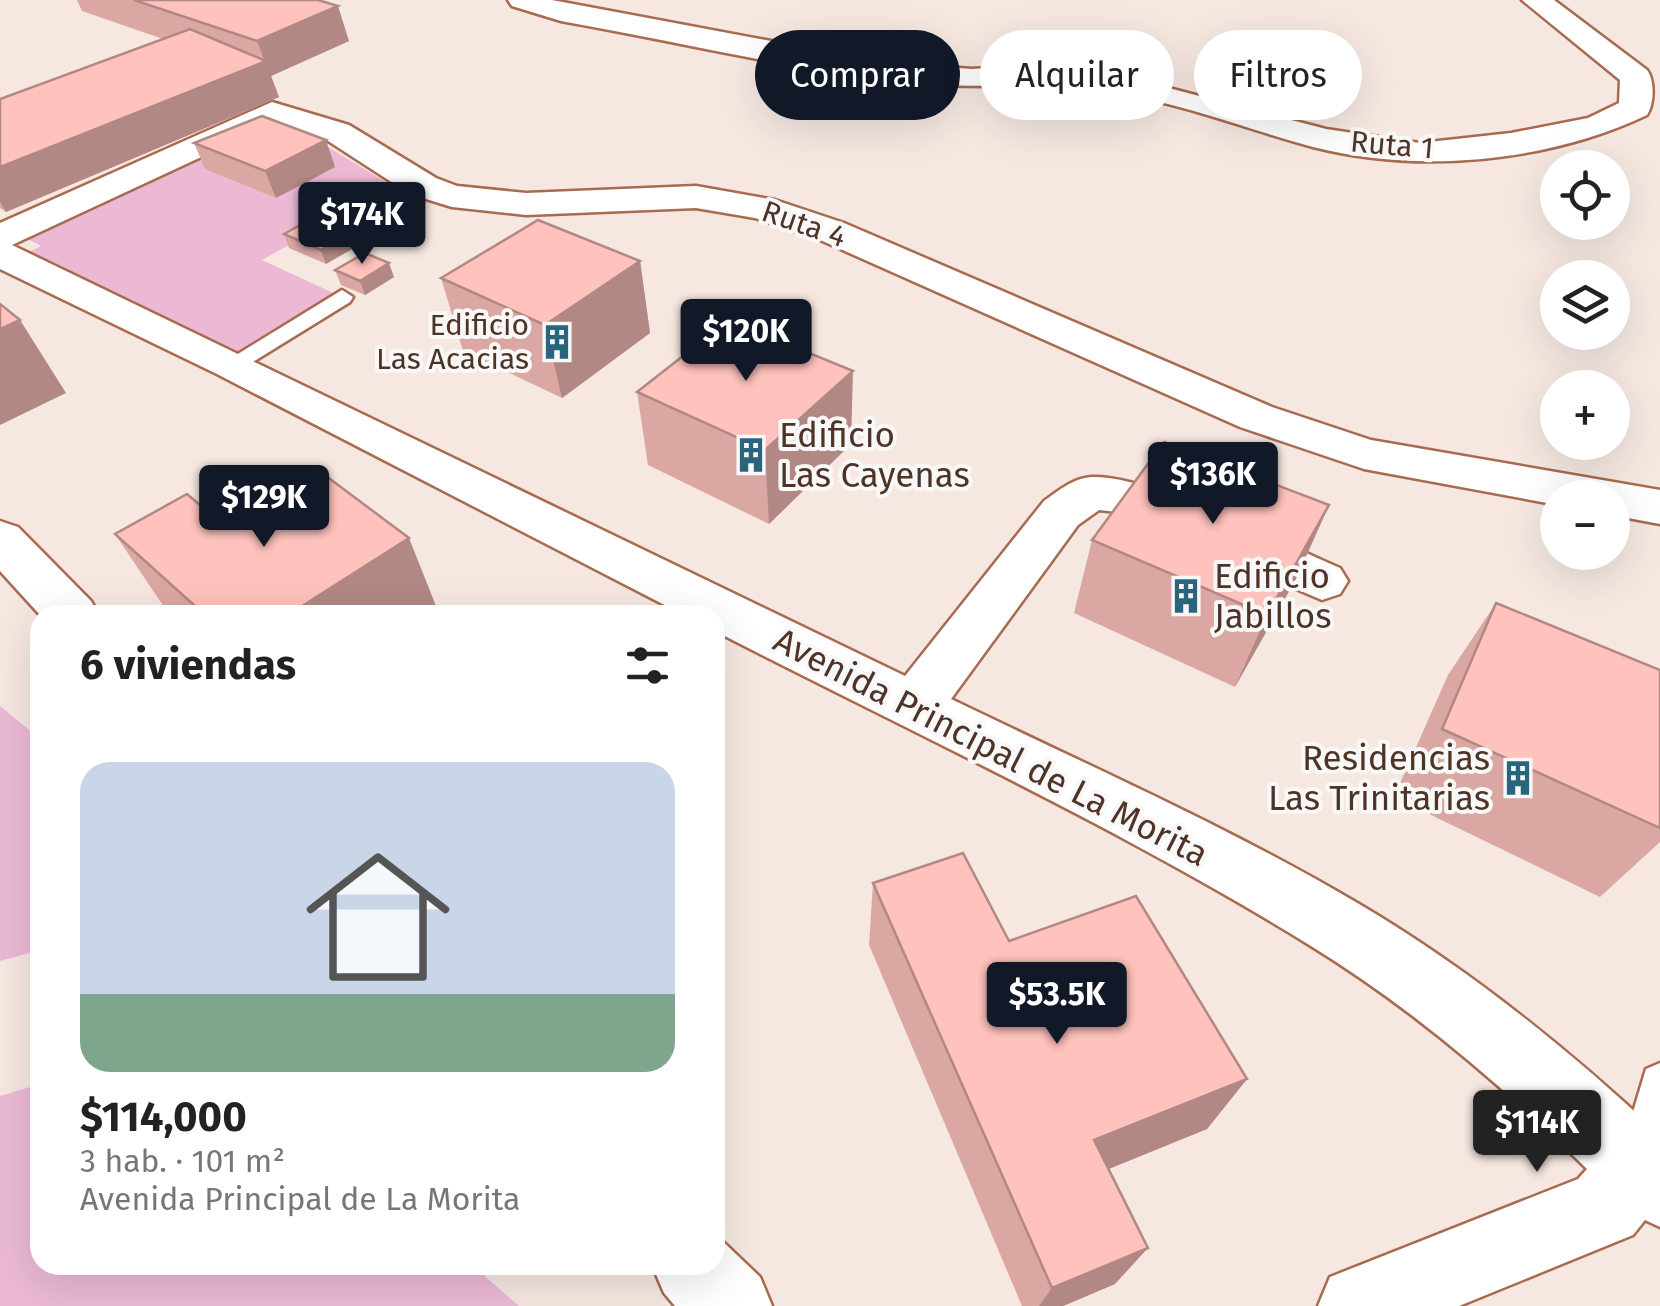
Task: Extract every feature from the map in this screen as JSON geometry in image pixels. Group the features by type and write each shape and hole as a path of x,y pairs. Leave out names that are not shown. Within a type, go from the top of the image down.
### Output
{"street":[{"name":"Ruta 1","path":"522,0 561,12 882,71 972,78 1036,74 1115,83 1324,139 1420,153 1511,144 1597,126 1635,108 1636,77 1536,0"},
{"name":"Ruta 4","path":"0,236 272,112 337,132 422,186 452,196 526,204 696,197 762,208 831,230 1256,418 1364,454 1540,485"},
{"name":"Avenida Principal de La Morita","path":"0,254 232,365 710,605"},
{"path":"913,707 1061,513 1089,494 1125,496 1322,581"},
{"name":"Ruta 4","path":"1630,501 1660,506"},
{"path":"0,540 62,605"},
{"name":"Avenida Principal de La Morita","path":"725,613 1335,925 1463,1012 1542,1074 1648,1179"},
{"path":"1360,1306 1605,1207 1648,1179"},
{"path":"702,1275 731,1306"}],"lane":[{"path":"232,365 342,296"},
{"path":"1648,1179 1660,1083"}],"shaded area":[{"path":"245,132 315,139 394,187 262,260 342,297 232,365 13,260 41,246 24,237"},
{"path":"0,706 30,731 30,953 0,961"},
{"path":"30,1087 30,1275 483,1275 519,1306 0,1306 0,1096"}],"building":[{"path":"134,0 318,0 338,6 257,41"},
{"path":"190,29 266,61 0,167 0,99"},
{"path":"262,116 326,140 265,171 194,143"},
{"path":"322,213 359,228 321,250 284,234"},
{"path":"538,220 640,261 545,325 441,278"},
{"path":"365,253 389,263 360,281 335,270"},
{"path":"0,304 20,320 0,329"},
{"path":"729,320 853,371 765,450 637,392"},
{"path":"1164,442 1329,505 1267,615 1092,540"},
{"path":"322,473 409,538 304,605 194,605 115,534 187,494 228,529"},
{"path":"1496,603 1660,670 1660,828 1442,729"},
{"path":"963,853 1009,941 1136,896 1247,1079 1094,1140 1148,1248 1052,1288 873,883"}],"place":[{"name":"Edificio Las Acacias","path":"557,342"},
{"name":"Edificio Las Cayenas","path":"751,455"},
{"name":"Edificio Jabillos","path":"1186,596"},
{"name":"Residencias Las Trinitarias","path":"1518,778"}]}
